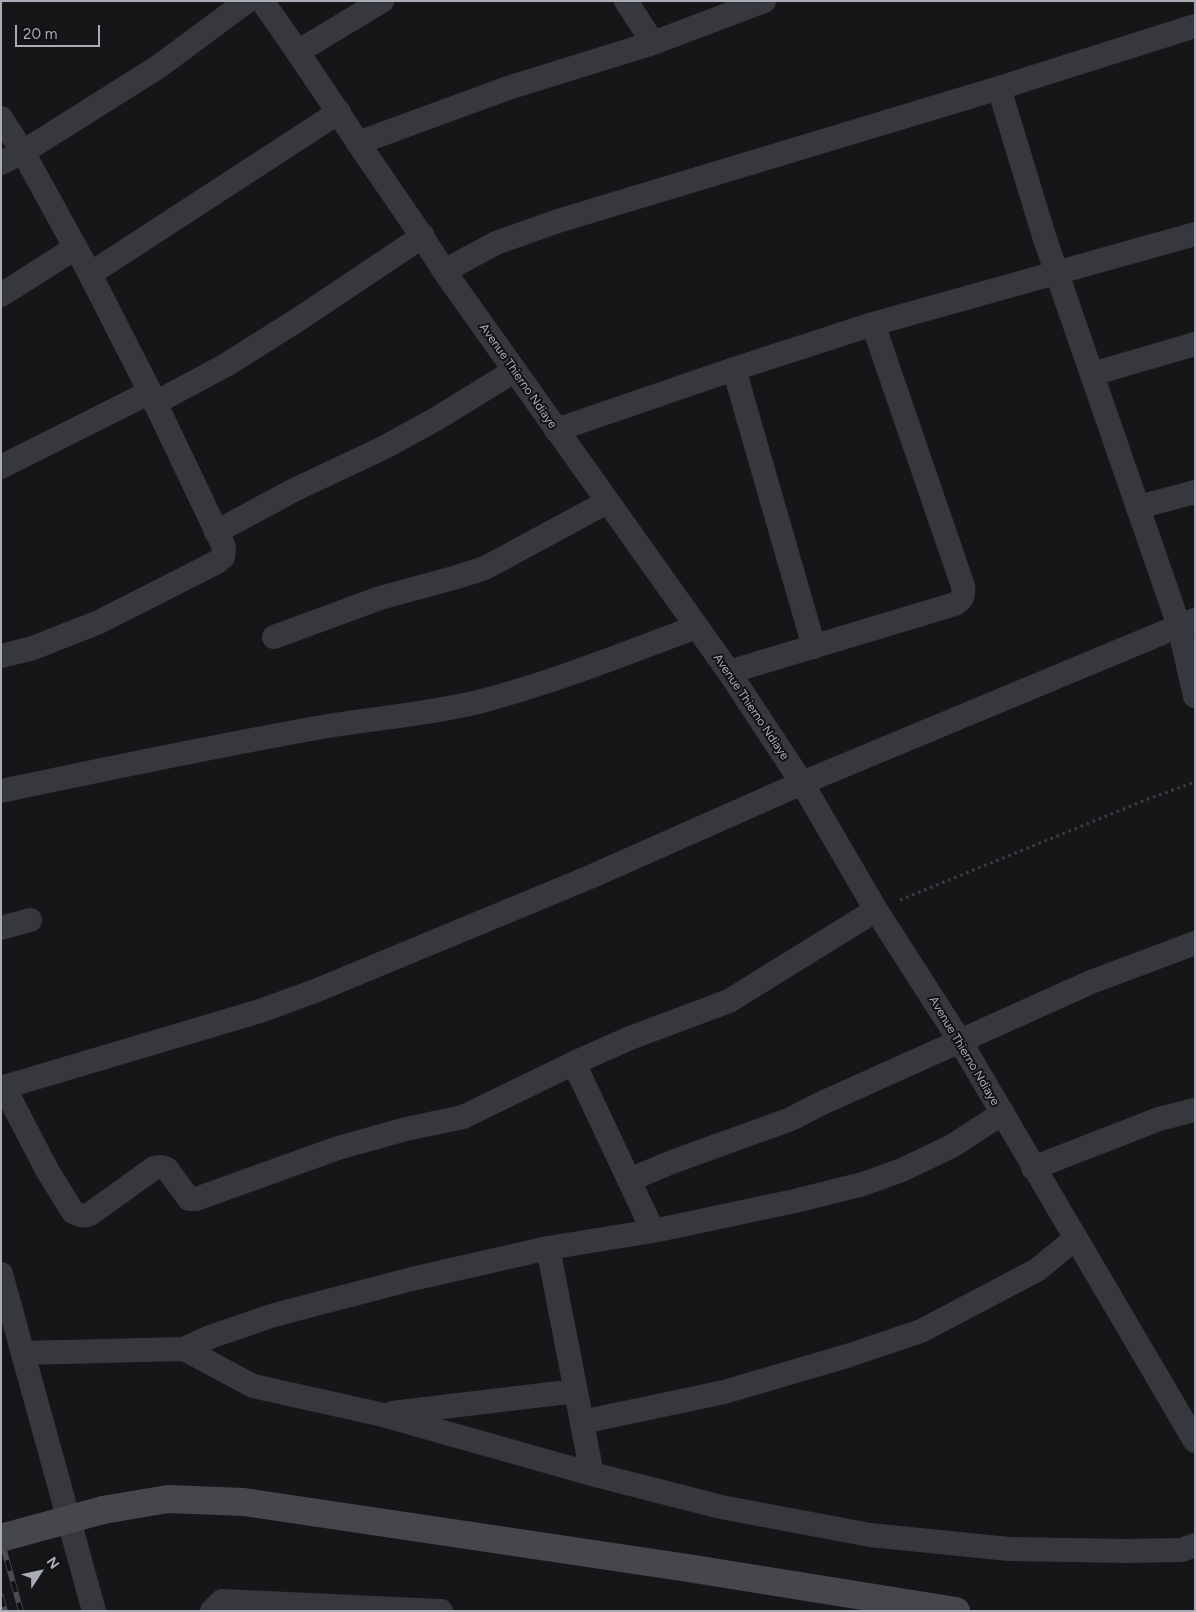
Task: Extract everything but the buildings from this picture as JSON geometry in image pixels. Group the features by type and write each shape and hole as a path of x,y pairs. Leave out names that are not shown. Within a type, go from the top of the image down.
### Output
{"street":[{"path":"1,163 24,152 158,67 247,1"},
{"name":"Avenue Thierno Ndiaye","path":"262,1 298,51 444,271 729,672 802,783 876,910 960,1041 1195,1441"},
{"path":"298,51 382,1"},
{"path":"626,1 653,43"},
{"path":"358,143 508,88 653,43 764,1"},
{"path":"444,271 496,243 558,221 998,88 1195,26"},
{"path":"998,88 1056,272 1138,507 1187,623 1195,696"},
{"path":"90,274 339,112"},
{"path":"1,118 24,152 90,274 153,398 224,547 223,557 217,562 99,622 33,648 1,656"},
{"path":"556,430 873,324 1195,234"},
{"path":"1,467 234,360 299,319 422,236"},
{"path":"1,296 75,248"},
{"path":"729,672 955,604 961,600 964,593 873,324"},
{"path":"1092,374 1195,344"},
{"path":"734,369 814,647"},
{"path":"216,532 294,490 385,448 514,371"},
{"path":"1138,507 1195,492"},
{"path":"274,637 380,598 484,568 607,502"},
{"path":"876,910 729,1001 652,1029 574,1063 463,1117 406,1129 338,1148 196,1199 189,1199 167,1169 161,1167 154,1168 90,1214 84,1216 74,1212 47,1170 3,1087 260,1011 315,990 590,877 802,783 1187,623"},
{"path":"1,791 309,730 417,714 476,702 584,670 696,627"},
{"path":"1,928 30,920"},
{"path":"629,1180 672,1162 791,1119 820,1104 1091,982 1195,943"},
{"path":"574,1063 653,1231"},
{"path":"1034,1168 1160,1120 1195,1110"},
{"path":"23,1353 184,1349 210,1337 274,1315 412,1279 548,1248 653,1231 795,1201 863,1184 902,1170 952,1146 1003,1114"},
{"path":"582,1422 724,1392 847,1356 921,1331 1037,1270 1076,1238"},
{"path":"548,1248 592,1474"},
{"path":"1,1274 94,1611"},
{"path":"184,1349 253,1386 379,1414 592,1474 721,1507 870,1535 1009,1549 1126,1551 1182,1550 1195,1546"},
{"path":"379,1414 576,1391"},
{"path":"1,1538 104,1510 168,1499 244,1502 688,1568 956,1611"},
{"path":"212,1611 222,1601 442,1611"}],"path":[{"path":"876,910 1148,799 1195,782"}],"railway":[{"path":"1,1539 21,1611"},
{"path":"1,1596 5,1611"}]}
